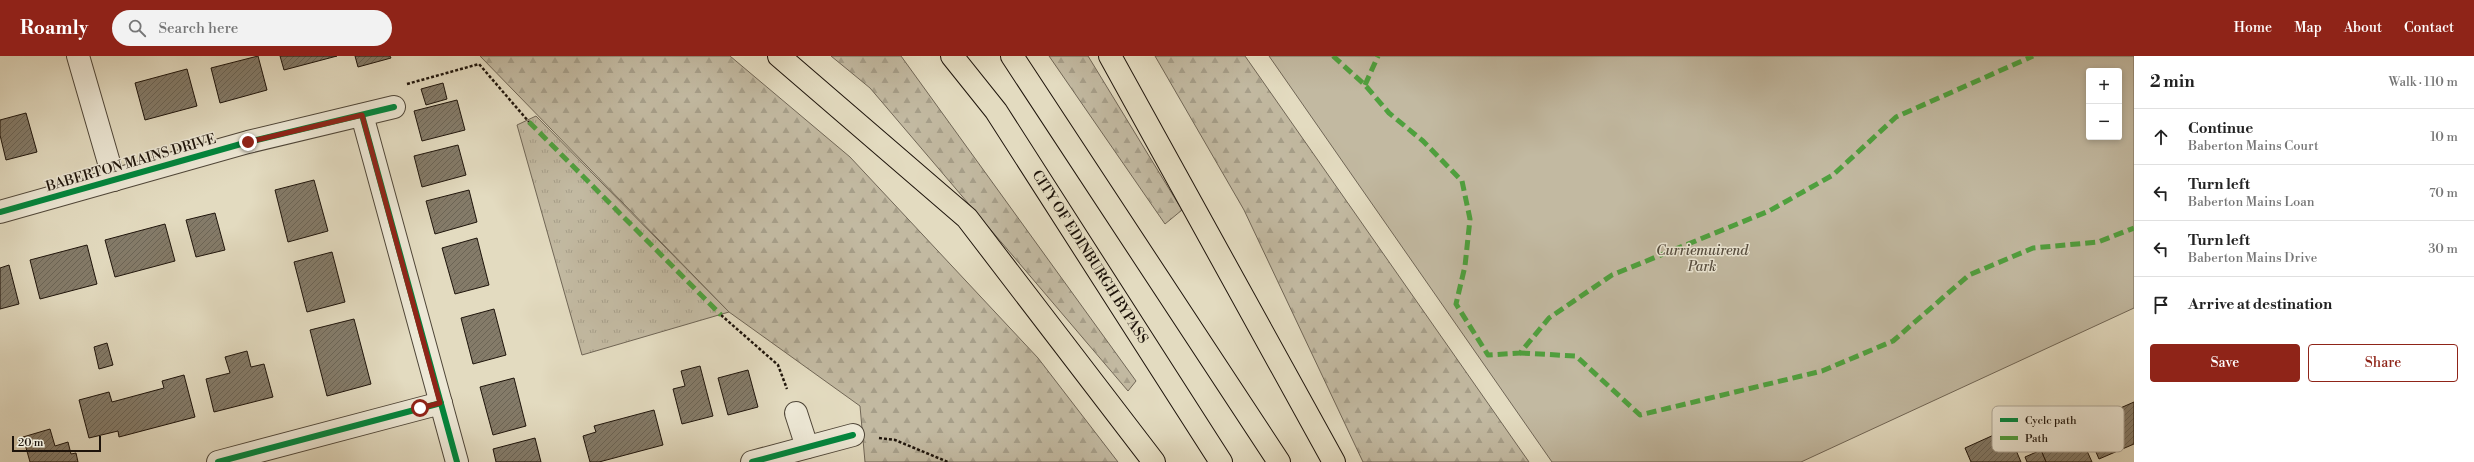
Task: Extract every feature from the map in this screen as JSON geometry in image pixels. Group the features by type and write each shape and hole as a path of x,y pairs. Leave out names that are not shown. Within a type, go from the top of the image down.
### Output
{"highway":[{"path":"778,56 967,218 1154,462"},
{"name":"CITY OF EDINBURGH BYPASS","path":"952,56 996,111 1222,462"},
{"path":"1012,56 1279,462"},
{"path":"1110,56 1334,462"}],"street":[{"name":"BABERTON MAINS DRIVE","path":"78,56 114,180"},
{"name":"BABERTON MAINS DRIVE","path":"0,212 248,142 394,107"},
{"path":"362,115 457,462"},
{"path":"218,462 440,403"},
{"path":"796,413 807,447"},
{"path":"752,462 853,435"}],"path":[{"path":"406,84 479,64 529,122"},
{"path":"721,315 778,366 796,413"},
{"path":"853,435 895,440 948,462"}],"green space":[{"path":"480,56 730,56 850,157 1038,358 1118,462 865,462 860,406 729,312"},
{"path":"831,56 901,56 1136,381 1128,391 870,88"},
{"path":"1049,56 1088,56 1182,210 1165,224"},
{"path":"1155,56 1245,56 1529,462 1363,462 1244,210"},
{"name":"Curriemuirend Park","path":"1269,56 2134,56 2134,308 1801,462 1552,462"},
{"path":"536,116 729,312 582,355 517,125"}],"building":[{"path":"258,56 267,90 220,103 211,68"},
{"path":"280,56 337,56 284,70"},
{"path":"355,56 390,56 391,58 358,67"},
{"path":"187,69 197,106 145,120 135,83"},
{"path":"443,83 447,99 426,105 421,89"},
{"path":"457,100 465,130 422,141 414,111"},
{"path":"26,113 37,152 6,160 0,135 0,120"},
{"path":"458,145 466,175 422,187 414,156"},
{"path":"314,180 328,231 288,242 275,190"},
{"path":"469,190 477,222 435,234 426,201"},
{"path":"215,213 225,250 196,257 186,220"},
{"path":"165,224 175,261 115,277 105,240"},
{"path":"477,238 489,285 455,294 442,248"},
{"path":"87,245 97,284 40,299 30,260"},
{"path":"332,252 345,302 307,312 294,262"},
{"path":"9,265 19,304 0,309 0,268"},
{"path":"494,309 506,355 473,364 461,318"},
{"path":"354,319 371,384 327,396 310,330"},
{"path":"107,343 113,365 99,369 94,347"},
{"path":"247,351 251,367 264,364 273,397 214,412 206,379 230,373 225,357"},
{"path":"700,366 713,416 682,424 673,389 685,386 681,371"},
{"path":"748,370 758,407 728,415 718,378"},
{"path":"184,375 195,417 119,437 118,431 89,438 79,400 109,392 112,402 164,388 162,381"},
{"path":"514,378 526,426 493,435 480,387"},
{"path":"2134,402 2134,444 2124,448 2124,406"},
{"path":"654,410 663,445 599,462 590,462 583,436 596,432 594,426"},
{"path":"50,429 55,446 68,442 71,454 76,453 78,462 30,462 23,437"},
{"path":"1992,436 1992,452 2017,452 2021,462 1971,462 1965,448"},
{"path":"535,438 541,462 496,462 493,449"},
{"path":"2036,452 2042,452 2046,462 2027,462 2025,457"},
{"path":"2041,452 2088,452 2092,462 2046,462"},
{"path":"2096,452 2115,452 2099,459"}],"marked path":[{"path":"1333,56 1365,85 1389,113 1423,141 1462,181 1470,219 1465,266 1456,304 1488,355 1520,353 1549,318 1612,275 1769,211 1833,175 1896,117 2033,56"},
{"path":"1365,85 1378,56"},
{"path":"529,122 721,315"},
{"path":"1520,353 1576,356 1640,415 1822,371 1893,341 1969,275 2033,248 2098,242 2134,228"}],"cycle path":[{"path":"0,212 248,142 394,107"},
{"path":"362,115 457,462"},
{"path":"218,462 441,403"},
{"path":"752,462 853,435"}],"route":[{"path":"248,142 362,115 425,341 440,403 420,408"}]}
